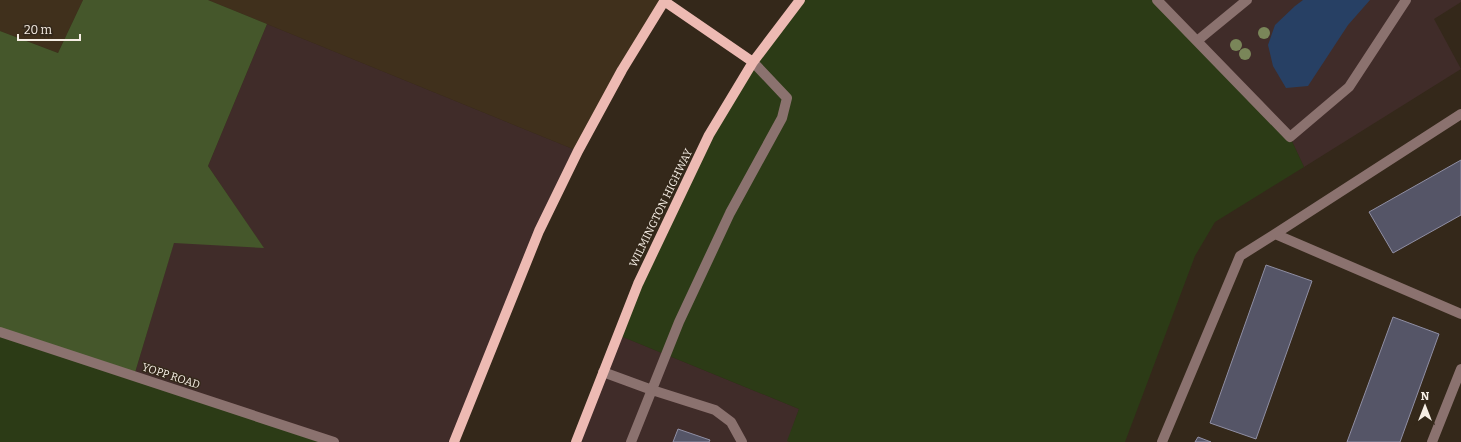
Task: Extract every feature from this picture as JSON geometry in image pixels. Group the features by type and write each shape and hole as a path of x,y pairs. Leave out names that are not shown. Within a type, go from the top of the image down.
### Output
{"main road":[{"path":"454,442 545,218 578,151 618,76 664,0 754,62"},
{"name":"WILMINGTON HIGHWAY","path":"576,442 638,284 706,142 754,62 800,0"}],"street":[{"path":"1157,0 1290,137 1349,87 1406,0"},
{"path":"1197,41 1247,0"},
{"path":"631,442 679,322 730,213 782,118 787,98 754,62"},
{"path":"1162,442 1240,256 1461,114"},
{"path":"1276,234 1461,314"},
{"name":"YOPP ROAD","path":"0,332 334,442"},
{"path":"1432,442 1461,369"},
{"path":"603,372 652,390 715,410 731,422 742,442"}],"shaded area":[{"path":"0,0 83,0 58,53 0,31"},
{"path":"208,0 662,0 578,151"},
{"path":"1157,0 1461,0 1461,2 1434,19 1461,69 1304,167 1290,137"},
{"path":"267,24 578,151 454,442 334,442 134,376 174,242 263,247 208,166"},
{"path":"618,335 799,409 788,441 790,442 576,442"}],"green space":[{"path":"83,0 208,0 267,24 208,166 264,248 174,243 134,376 0,332 0,31 58,53"},
{"path":"800,0 1157,0 1290,137 1304,167 1215,222 1195,256 1125,442 790,442 787,441 799,409 618,335 709,135"},
{"path":"0,332 334,442 0,442"}],"water":[{"path":"1303,0 1370,0 1348,25 1308,86 1286,88 1273,66 1268,45 1275,25"}],"building":[{"path":"1461,160 1461,215 1393,253 1369,212"},
{"path":"1266,265 1312,281 1256,439 1210,423"},
{"path":"1393,317 1439,334 1400,442 1347,442"},
{"path":"678,429 710,440 709,442 673,442"},
{"path":"1198,437 1211,442 1195,442"}]}
